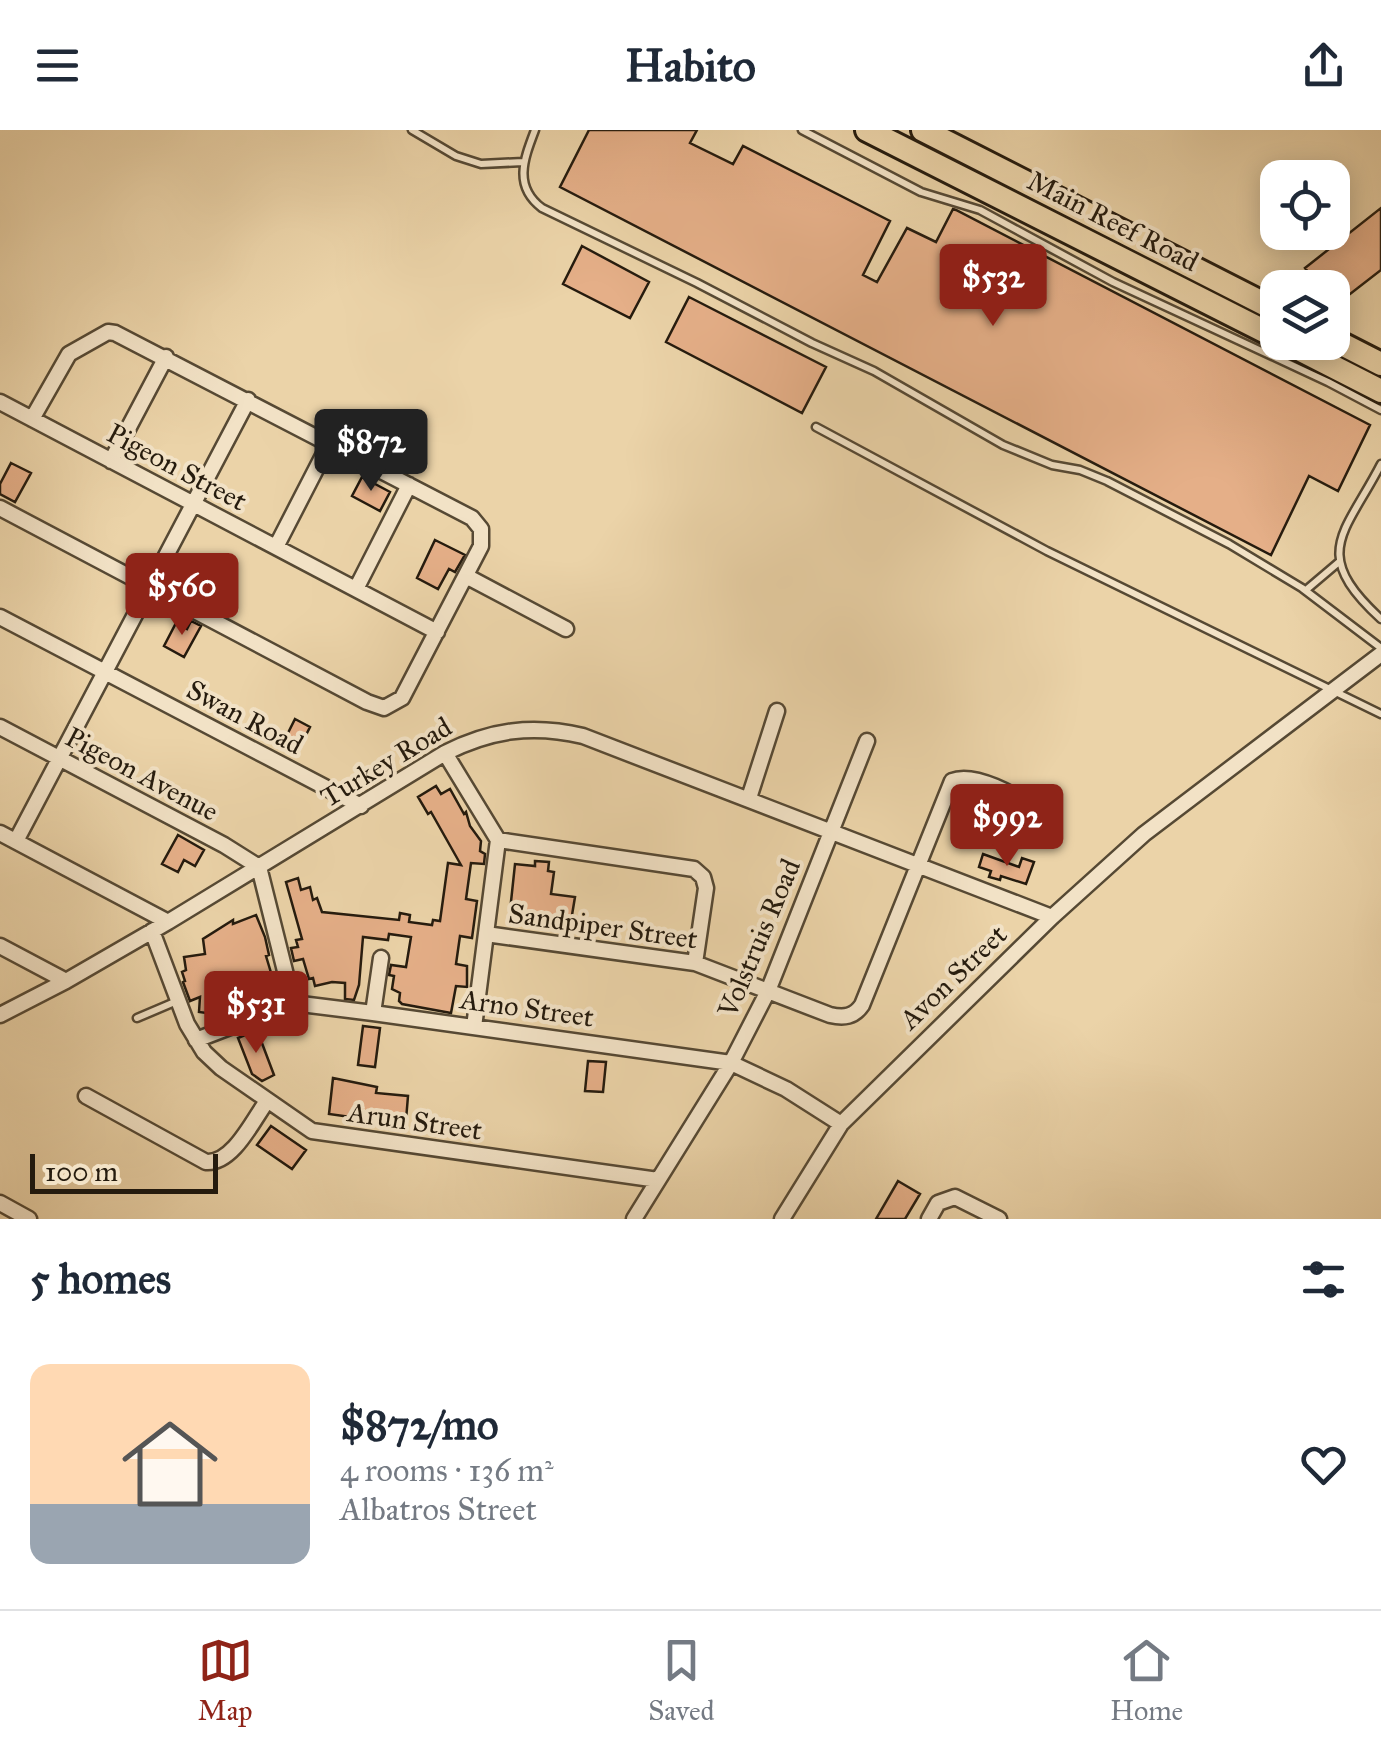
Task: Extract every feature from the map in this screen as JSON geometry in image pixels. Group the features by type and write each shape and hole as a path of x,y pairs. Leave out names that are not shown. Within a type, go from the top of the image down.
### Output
{"main road":[{"name":"Main Reef Road","path":"868,130 1260,329"},
{"name":"Main Reef Road","path":"924,130 1260,301"},
{"path":"1092,244 1104,222"},
{"path":"1350,348 1381,364"},
{"path":"1321,360 1381,391"}],"street":[{"path":"0,508 384,708 402,698 481,546 483,536 478,522 122,335 108,332 69,354 32,419"},
{"path":"111,461 166,357"},
{"path":"16,842 248,400"},
{"name":"Pigeon Street","path":"0,402 437,632"},
{"path":"276,547 329,444"},
{"path":"356,589 409,485"},
{"path":"466,576 566,629"},
{"name":"Swan Road","path":"0,617 360,806"},
{"name":"Avon Street","path":"782,1219 841,1124 1052,917 1144,834 1381,651"},
{"path":"750,798 777,711"},
{"name":"Pigeon Avenue","path":"0,727 259,867"},
{"name":"Turkey Road","path":"0,1015 66,982 168,922 445,753 492,734 520,729 583,736 1052,917"},
{"name":"Volstruis Road","path":"634,1219 731,1063 768,991 867,741"},
{"path":"445,753 498,840 474,1026"},
{"path":"918,866 948,785 957,778 1012,796 1034,810"},
{"path":"0,833 168,922"},
{"path":"498,840 694,869 706,888 695,963"},
{"name":"Sandpiper Street","path":"486,934 695,963 838,1017 858,1011 918,866"},
{"path":"259,867 293,1003"},
{"path":"152,931 196,1040"},
{"path":"0,946 66,982"},
{"path":"373,1013 381,958"},
{"name":"Arno Street","path":"196,1040 293,1003 474,1026 731,1063 776,1083 841,1124"},
{"name":"Arun Street","path":"196,1040 221,1068 306,1127 324,1134 658,1180"},
{"path":"86,1096 206,1162 228,1154 267,1100"},
{"path":"929,1219 938,1203 948,1198 968,1200 999,1219"},
{"path":"0,1203 29,1219"}],"lane":[{"path":"412,130 456,156 481,164 524,162"},
{"path":"535,130 524,162 525,189 542,208 697,282 812,344 874,371 1003,445 1107,481 1228,544 1306,590 1381,651"},
{"path":"802,130 921,192 980,210 1114,282 1381,410"},
{"path":"816,426 1048,551 1381,714"},
{"path":"1381,464 1346,524 1339,561 1350,587 1381,619"},
{"path":"1306,590 1339,561"},
{"path":"137,1018 178,1001"}],"building":[{"path":"589,130 697,130 690,143 733,164 743,146 890,221 863,275 877,282 907,228 936,242 953,209 956,210 1370,425 1338,491 1309,476 1271,555 560,187"},
{"path":"1381,208 1381,270 1350,294 1350,270 1305,268 1328,250 1350,250 1350,232"},
{"path":"582,246 649,282 630,318 563,284"},
{"path":"689,297 826,367 802,413 666,342"},
{"path":"11,463 31,473 15,502 0,494 0,484"},
{"path":"362,477 390,492 380,511 352,496"},
{"path":"435,540 465,555 455,572 449,569 438,589 417,578"},
{"path":"191,621 201,626 184,657 164,646 176,623 187,629"},
{"path":"295,719 310,727 297,753 282,745"},
{"path":"436,786 441,794 450,789 466,812 481,841 480,851 485,854 484,864 471,863 466,899 477,901 472,938 460,936 456,964 467,966 467,987 456,986 451,1013 402,1004 400,993 392,989 394,976 389,975 391,965 406,967 411,937 389,934 388,940 363,937 354,1000 345,999 345,983 315,986 303,959 294,961 291,948 298,947 296,940 302,939 286,882 298,878 301,890 310,887 322,912 399,920 400,913 410,915 409,922 432,925 433,920 440,921 448,863 461,865 418,797"},
{"path":"178,835 204,850 195,866 184,860 178,872 162,864"},
{"path":"983,854 1019,867 1022,858 1034,862 1026,884 1001,876 1000,880 989,877 991,871 979,867"},
{"path":"535,861 549,862 548,871 554,872 551,894 575,897 571,921 543,917 542,923 528,922 529,913 510,911 515,864 535,866"},
{"path":"256,915 265,937 272,976 275,975 276,991 239,1005 235,1014 228,1016 199,1012 200,997 190,1001 183,982 184,957 205,954 203,939 233,920 233,924"},
{"path":"363,1026 380,1028 375,1067 358,1065"},
{"path":"257,1030 274,1075 262,1081 252,1074 238,1038"},
{"path":"588,1061 606,1062 603,1092 585,1091"},
{"path":"333,1078 377,1087 376,1093 408,1096 406,1120 329,1114"},
{"path":"271,1126 306,1150 292,1169 257,1145"},
{"path":"898,1181 920,1194 905,1219 876,1219"}]}
